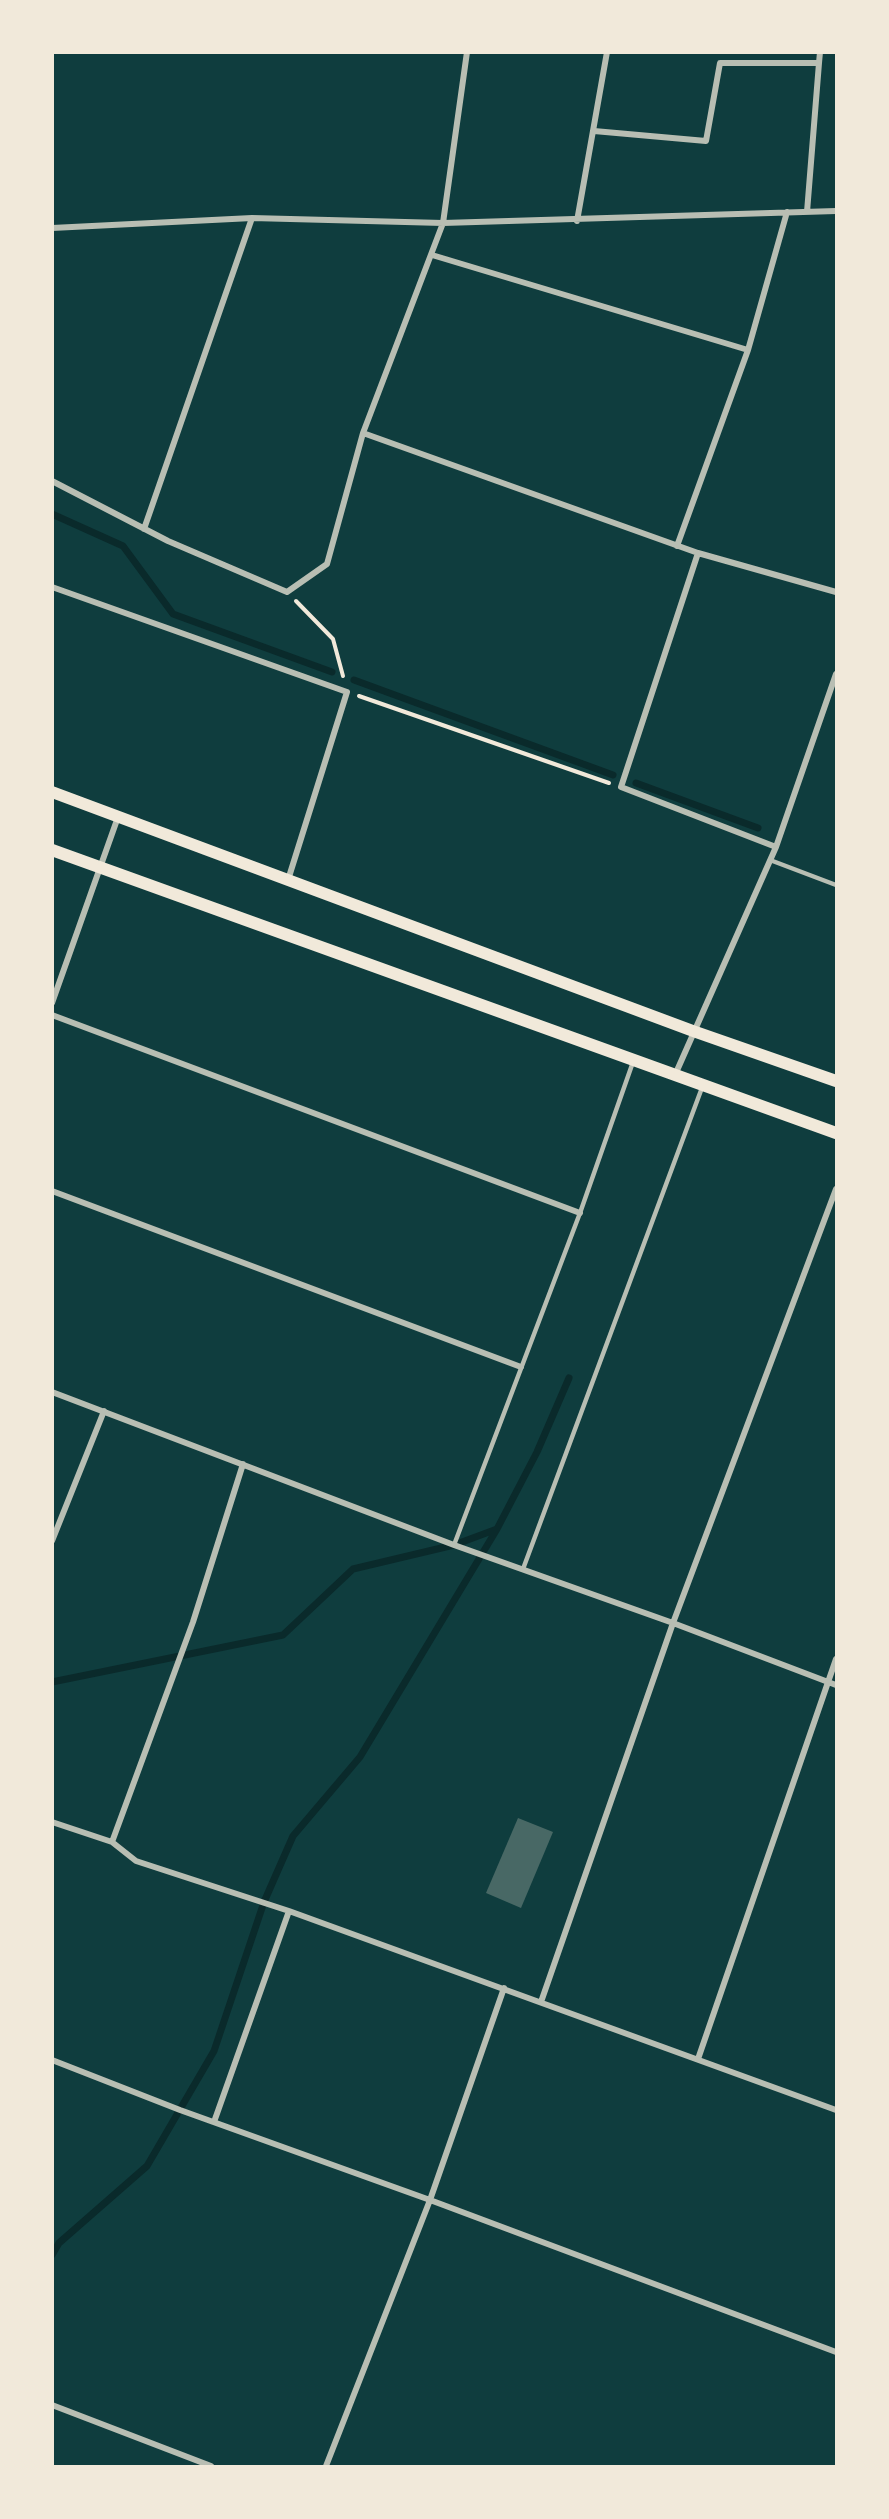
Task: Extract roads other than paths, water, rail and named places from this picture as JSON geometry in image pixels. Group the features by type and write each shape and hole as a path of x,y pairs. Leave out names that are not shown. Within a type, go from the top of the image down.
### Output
{"main road":[{"path":"52,792 693,1031 837,1081"},
{"path":"52,849 837,1133"}],"street":[{"path":"52,481 144,529 287,592 327,564 363,433 443,223 467,52"},
{"path":"578,221 607,52"},
{"path":"807,212 820,52"},
{"path":"594,131 706,141 720,63 819,63"},
{"path":"52,228 252,218 443,223 578,221 837,211"},
{"path":"677,546 748,350 787,213"},
{"path":"144,529 252,218"},
{"path":"432,255 748,350"},
{"path":"363,433 698,554 837,592"},
{"path":"698,554 621,787 776,847"},
{"path":"52,587 347,692 288,880"},
{"path":"675,1075 776,847 828,705 837,674"},
{"path":"828,705 837,708"},
{"path":"52,1003 118,817"},
{"path":"52,1015 580,1213"},
{"path":"541,2002 673,1623 837,1189"},
{"path":"52,1191 521,1366"},
{"path":"52,1392 454,1545 673,1623 837,1685"},
{"path":"52,1541 104,1411"},
{"path":"112,1842 193,1622 243,1464"},
{"path":"698,2060 837,1659"},
{"path":"52,1822 112,1842 135,1861 289,1911 837,2110"},
{"path":"214,2122 289,1911"},
{"path":"326,2466 430,2200 504,1988"},
{"path":"52,2060 837,2352"},
{"path":"52,2405 212,2466"}],"lane":[{"path":"770,860 837,885"},
{"path":"454,1545 580,1213 633,1059"},
{"path":"523,1569 703,1085"}],"waterway":[{"path":"52,514 123,546 173,614 332,672"},
{"path":"354,680 613,775"},
{"path":"636,783 758,828"},
{"path":"52,1682 283,1635 353,1569 454,1545 497,1529 537,1452 569,1378"},
{"path":"52,2255 59,2243 147,2166 214,2051 264,1902 293,1836 360,1757 497,1529"}]}
